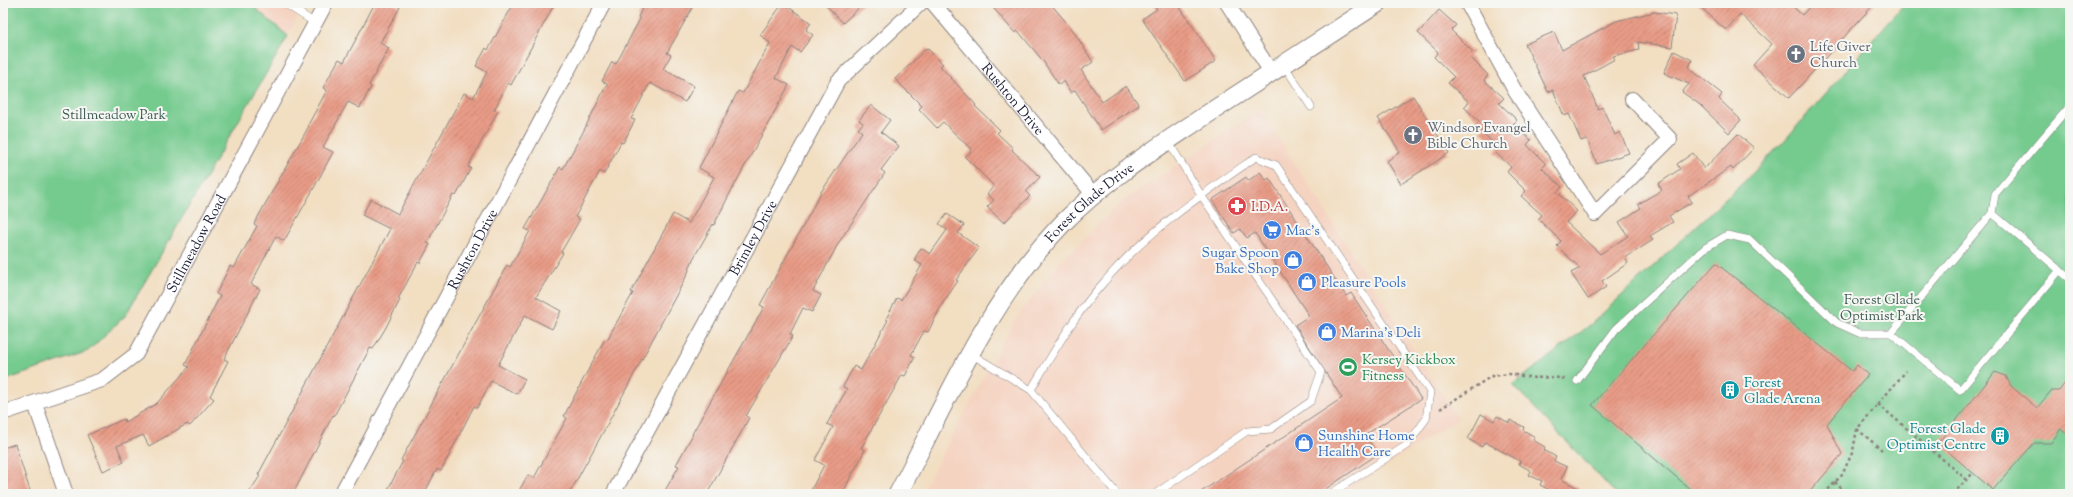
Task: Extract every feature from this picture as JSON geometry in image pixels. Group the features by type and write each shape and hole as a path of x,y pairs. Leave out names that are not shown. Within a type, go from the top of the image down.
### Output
{"street":[{"name":"Stillmeadow Road","path":"3,413 35,404 102,380 136,354 326,3"},
{"name":"Rushton Drive","path":"341,494 604,3"},
{"name":"Brimley Drive","path":"613,494 838,81 922,3"},
{"name":"Rushton Drive","path":"933,3 1094,195"},
{"path":"1227,3 1278,68"},
{"name":"Forest Glade Drive","path":"898,494 970,354 1001,302 1033,258 1062,224 1094,195 1128,168 1378,3"},
{"path":"1467,3 1515,91 1595,214 1670,139 1632,99"},
{"path":"35,404 66,494"}],"lane":[{"path":"284,3 315,22"},
{"path":"1278,68 1311,107"},
{"path":"1891,333 1992,213 1996,194 2070,106"},
{"path":"1155,494 1247,431 1271,429 1311,401 1321,372 1202,196 1168,141"},
{"path":"1031,390 1062,339 1104,282 1147,239 1202,196 1256,157 1276,165 1430,392 1426,419 1406,445 1330,494"},
{"path":"1992,213 2070,279"},
{"path":"1578,381 1616,329 1705,248 1727,235 1750,240 1837,323 1860,334 1891,333 1960,390 2060,270"},
{"path":"970,354 1031,390 1117,494"}],"path":[{"path":"1824,494 1842,475 1853,451 1857,429 1906,371"},
{"path":"1426,419 1458,396 1492,376 1510,374 1535,378 1553,377 1578,381"},
{"path":"1878,404 1966,480"},
{"path":"1857,429 1882,450"},
{"path":"1953,494 1973,473"},
{"path":"1835,482 1846,493"}],"shaded area":[{"path":"249,3 304,3 288,36"},
{"path":"1260,109 1458,419 1342,494 921,494 1014,321 1060,262 1119,204"}],"green space":[{"name":"Stillmeadow Park","path":"3,3 249,3 288,36 125,316 88,351 3,381"},
{"name":"Forest Glade Optimist Park","path":"1905,3 2070,3 2070,494 1616,494 1513,385 1590,325 1746,180 1784,141"}],"building":[{"path":"375,3 392,3 400,7 380,43 389,48 369,85 371,87 360,108 348,102 323,147 333,152 315,186 284,241 276,236 251,284 260,289 224,359 228,361 210,396 214,399 190,426 187,424 149,446 143,435 117,446 124,462 103,471 87,435 124,419 125,422 156,404 189,367 185,365 220,296 216,294 230,266 234,268 257,226 254,224 309,126 308,125 327,90 323,88 339,59 344,62"},
{"path":"514,3 555,3 511,85 508,83 494,110 498,111 468,167 471,168 456,196 453,195 427,243 430,244 420,263 418,262 398,299 400,300 385,329 373,349 370,348 334,416 333,415 293,494 248,494 260,476 258,475 390,229 362,215 371,199 398,214 464,93 473,98 487,72 476,66 486,48 488,50"},
{"path":"645,3 695,3 667,53 671,55 663,69 694,86 685,102 650,83 631,119 635,120 623,143 621,142 604,174 600,171 575,217 580,219 561,252 563,253 536,297 561,311 552,329 525,315 498,365 525,379 517,394 491,381 477,408 474,406 441,471 437,469 424,494 398,494 388,489 403,461 401,460 507,265 510,267 530,231 525,229 560,167 563,169 582,134 607,84 602,81 612,62 616,64 640,19 638,17"},
{"path":"783,3 811,23 806,30 813,35 800,52 792,47 776,78 789,85 714,225 713,224 693,259 687,275 601,436 569,494 517,494 528,475 534,478 567,418 564,416 586,374 633,293 631,292 673,214 689,223 714,177 699,168 738,91 743,93 770,43 760,35"},
{"path":"824,3 864,3 843,23"},
{"path":"989,3 1050,3 1072,29 1093,62 1081,70 1102,102 1126,86 1139,105 1101,130 1075,90 1071,93 1064,81 1059,85 1043,61 1018,31 1015,33"},
{"path":"1153,3 1177,3 1216,61 1185,81 1142,19 1157,9"},
{"name":"Life Giver Church","path":"1696,3 1789,3 1802,15 1813,3 1875,3 1789,98 1753,65 1772,44 1740,14 1726,30"},
{"path":"1439,10 1456,25 1451,30 1473,52 1469,56 1488,75 1484,80 1504,98 1499,103 1517,120 1513,124 1531,140 1527,145 1546,164 1542,168 1562,187 1557,192 1577,211 1566,222 1600,254 1628,236 1619,222 1641,208 1638,204 1662,190 1658,184 1680,169 1677,164 1693,153 1704,169 1738,134 1754,148 1733,170 1731,167 1688,196 1692,202 1669,216 1673,222 1650,236 1653,240 1625,258 1628,263 1602,281 1606,287 1588,299 1571,273 1580,268 1557,246 1561,241 1538,219 1542,215 1521,196 1526,191 1507,172 1511,167 1495,152 1498,148 1481,131 1485,127 1464,107 1469,102 1448,83 1454,77 1434,57 1438,52 1418,33"},
{"path":"1654,12 1676,15 1672,47 1638,42 1639,50 1613,56 1615,59 1584,76 1598,109 1602,107 1615,135 1620,132 1629,153 1597,164 1587,139 1581,141 1569,114 1564,116 1553,90 1548,92 1525,44 1554,32 1562,50 1616,21"},
{"path":"927,48 943,64 940,66 976,105 975,106 1000,130 997,133 1040,177 1026,192 1030,196 1004,223 987,207 994,200 987,194 994,186 965,157 972,150 943,122 937,128 919,109 922,106 895,79"},
{"path":"1674,51 1692,60 1689,68 1722,94 1719,99 1741,120 1729,133 1699,104 1682,92 1689,84 1664,73"},
{"name":"Windsor Evangel Bible Church","path":"1413,96 1449,153 1401,184 1387,161 1400,152 1378,118"},
{"path":"871,105 890,120 881,132 899,146 881,170 885,173 839,242 813,291 821,295 812,312 803,308 790,334 793,336 746,416 749,418 707,494 663,494 679,466 676,465 692,434 764,307 760,305 821,192 862,132 858,129 863,123 859,120"},
{"path":"1260,172 1266,180 1269,178 1346,296 1351,293 1421,399 1365,435 1378,454 1318,494 1198,494 1342,398 1295,325 1309,316 1255,233 1247,238 1240,229 1234,233 1212,200 1246,177 1248,181"},
{"path":"947,214 964,225 958,233 979,248 956,280 958,281 944,301 928,332 924,331 911,355 915,357 905,376 902,375 861,448 865,450 842,494 809,494 824,465 815,460 833,427 827,424 847,389 843,387 854,366 861,370 888,320 886,319 897,298 901,300 922,265 914,260 921,248 930,254 947,230 939,224"},
{"name":"Forest Glade Arena","path":"1716,263 1852,371 1857,365 1868,375 1827,424 1842,454 1808,494 1696,494 1592,405"},
{"name":"Forest Glade Optimist Centre","path":"1995,372 2006,376 2011,386 2037,408 2051,391 2059,391 2070,376 2070,437 2061,429 2051,443 2034,443 1993,490 1938,443"},
{"path":"1481,414 1494,421 1497,416 1509,423 1510,420 1524,427 1523,430 1535,437 1533,440 1545,447 1544,450 1556,457 1554,461 1567,467 1561,479 1589,494 1557,494 1540,485 1542,481 1529,475 1531,471 1519,464 1520,461 1485,442 1482,447 1468,439"},
{"path":"15,444 31,494 3,494 3,448"}],"place":[{"name":"Life Giver Church","path":"1796,54"},
{"name":"Windsor Evangel Bible Church","path":"1413,135"},
{"name":"I.D.A.","path":"1237,206"},
{"name":"Mac's","path":"1272,230"},
{"name":"Sugar Spoon Bake Shop","path":"1293,260"},
{"name":"Pleasure Pools","path":"1307,282"},
{"name":"Marina's Deli","path":"1327,332"},
{"name":"Kersey Kickbox Fitness","path":"1348,367"},
{"name":"Forest Glade Arena","path":"1730,390"},
{"name":"Forest Glade Optimist Centre","path":"2000,436"},
{"name":"Sunshine Home Health Care","path":"1304,443"}]}
